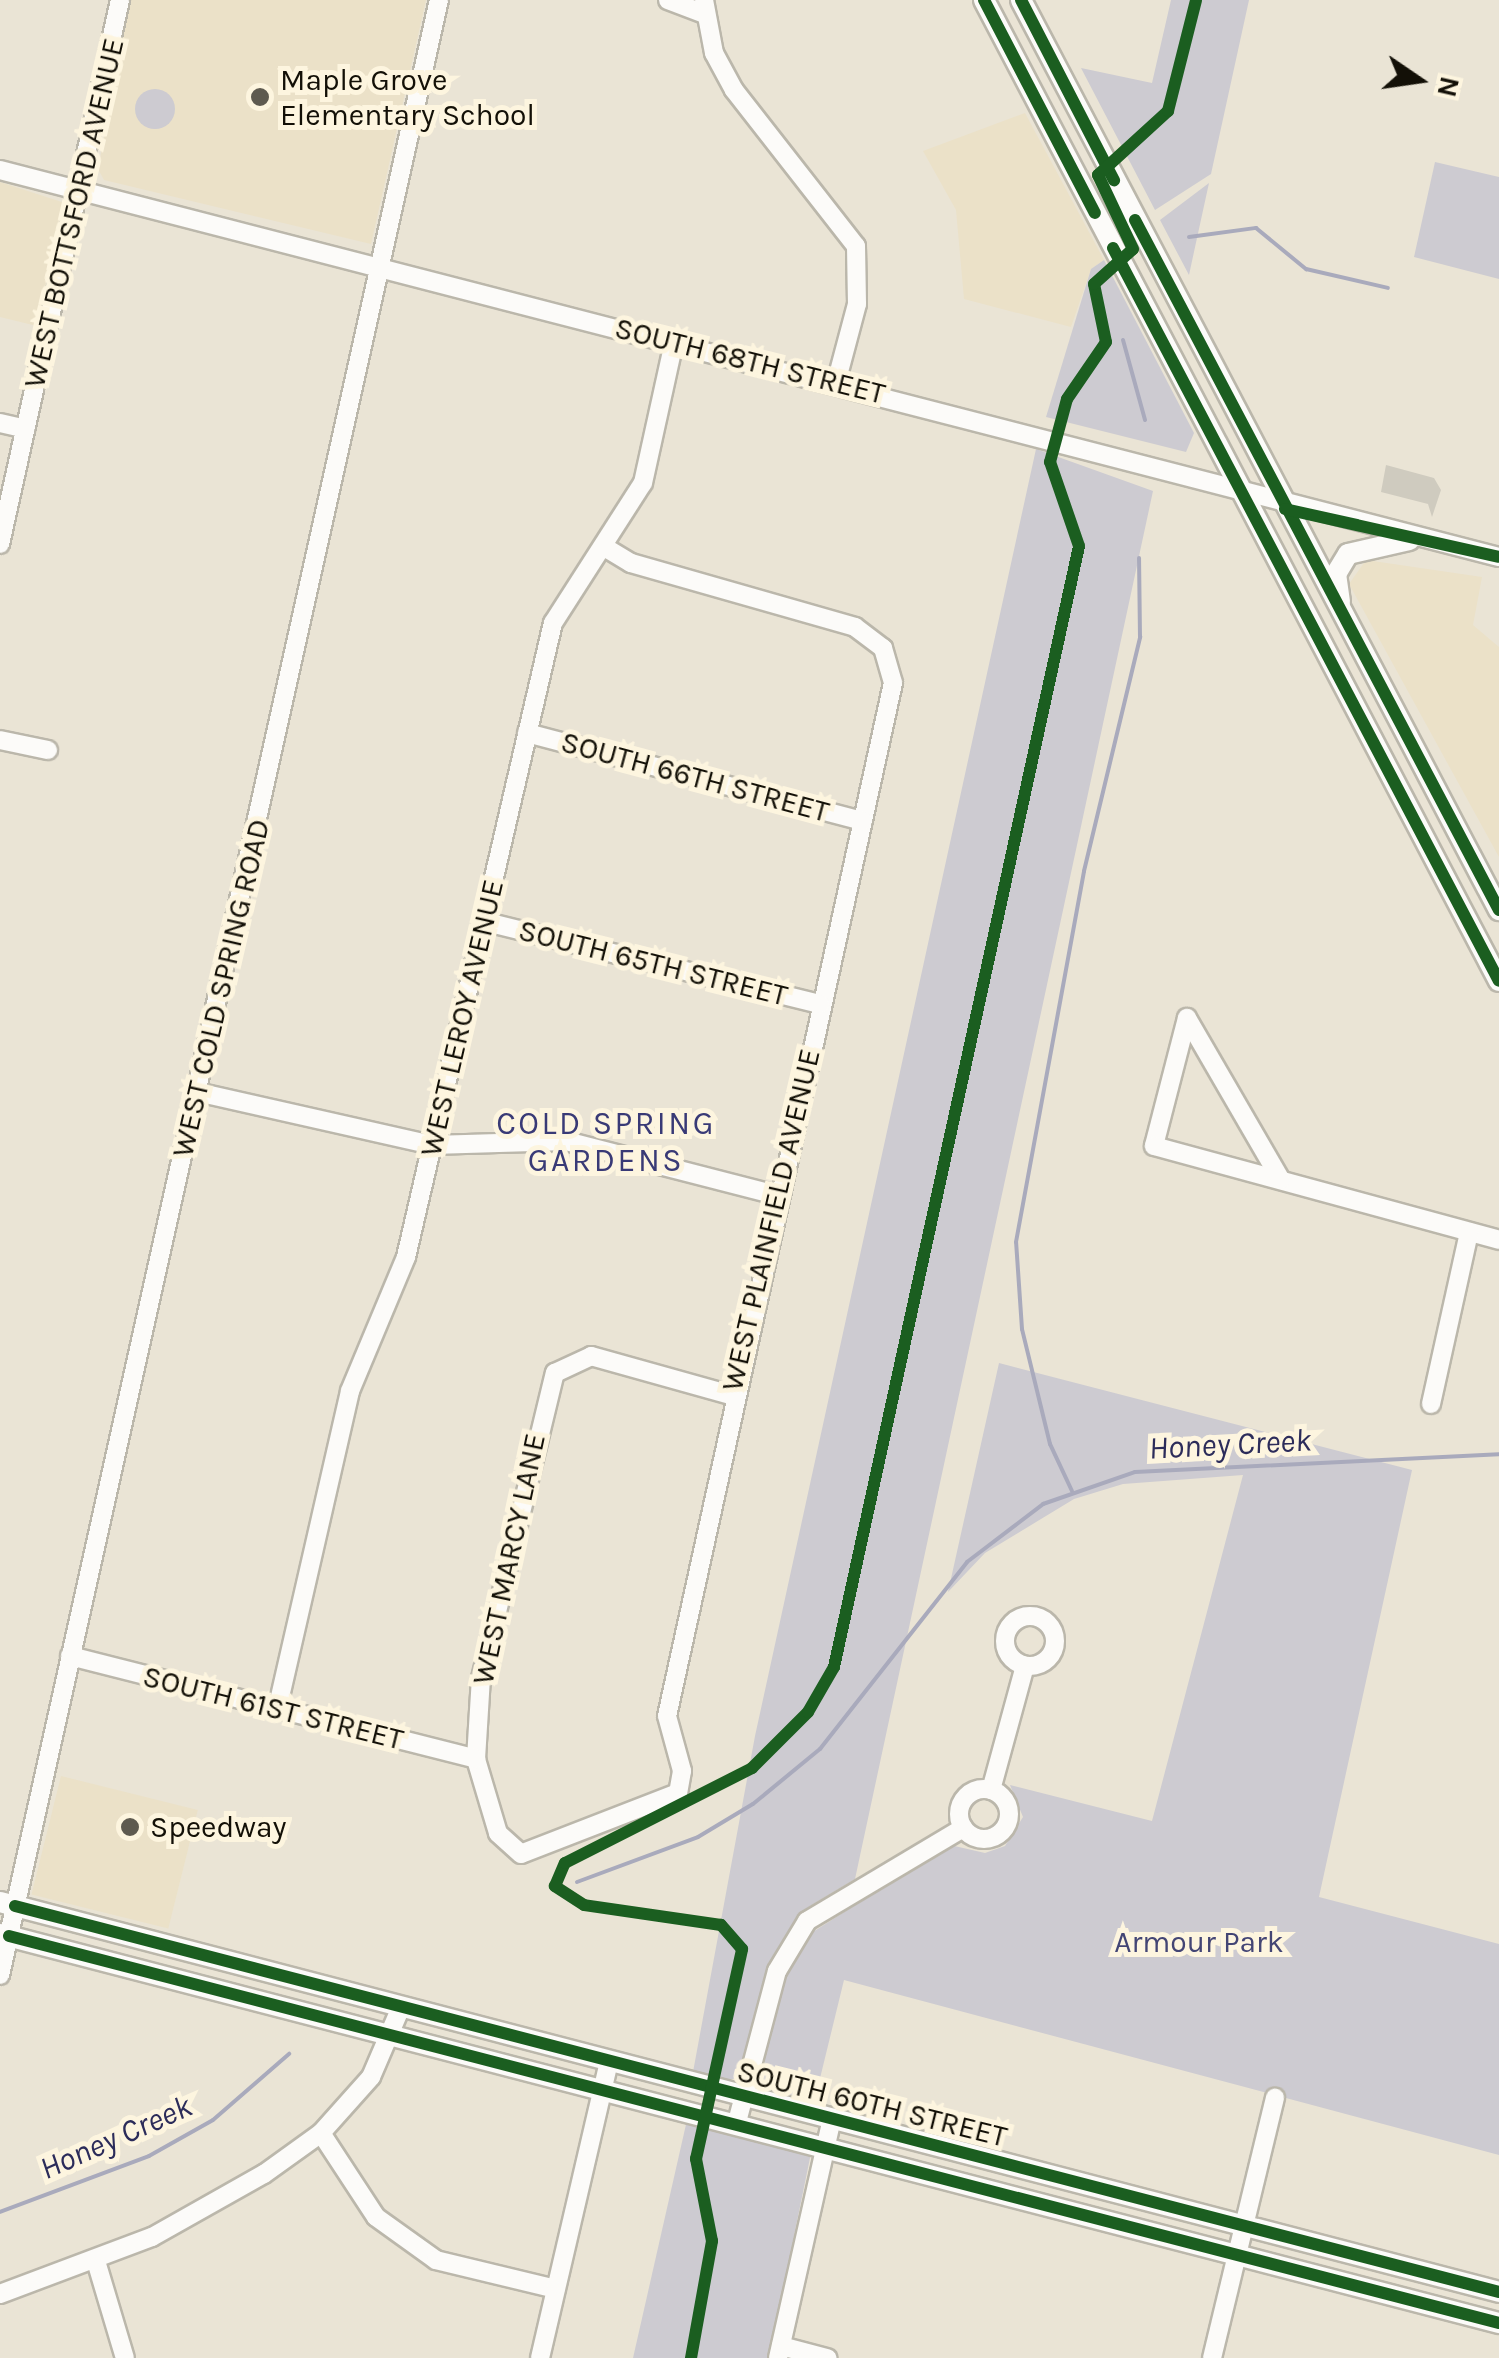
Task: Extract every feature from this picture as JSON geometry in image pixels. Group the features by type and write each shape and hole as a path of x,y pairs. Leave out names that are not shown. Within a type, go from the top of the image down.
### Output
{"main road":[{"path":"984,0 1499,981"},
{"path":"1021,0 1499,910"},
{"path":"1344,619 1341,562 1358,548 1409,540"},
{"name":"SOUTH 60TH STREET","path":"8,1904 1499,2292"},
{"name":"SOUTH 60TH STREET","path":"4,1935 1499,2322"},
{"path":"98,1958 139,1958 148,1941"},
{"path":"1427,2304 1499,2310"}],"street":[{"name":"WEST BOTTSFORD AVENUE","path":"0,544 120,0"},
{"name":"WEST COLD SPRING ROAD","path":"0,1974 8,1904 70,1656 198,1092 439,0"},
{"path":"668,0 703,7 734,90 856,246 857,304 836,383"},
{"name":"SOUTH 68TH STREET","path":"0,170 836,383 1285,509 1409,540 1499,557"},
{"name":"WEST LEROY AVENUE","path":"278,1710 350,1391 406,1257 558,613 606,548 643,483 674,342"},
{"path":"0,423 25,429"},
{"name":"WEST PLAINFIELD AVENUE","path":"522,1854 678,1792 682,1771 667,1716 731,1396 893,683 883,648 856,627 631,563 606,548"},
{"name":"SOUTH 66TH STREET","path":"527,733 863,821"},
{"path":"0,740 48,750"},
{"name":"SOUTH 65TH STREET","path":"486,922 820,1004"},
{"path":"1281,1180 1188,1018 1154,1146 1499,1240"},
{"path":"198,1092 432,1145 566,1140 778,1195"},
{"path":"1430,1404 1470,1232"},
{"name":"WEST MARCY LANE","path":"522,1854 498,1834 476,1758 481,1678 555,1374 591,1356 731,1396"},
{"name":"SOUTH 61ST STREET","path":"70,1656 476,1758"},
{"path":"991,1790 1024,1666"},
{"path":"963,1828 985,1840 1004,1830 1008,1806 991,1790"},
{"path":"963,1828 962,1801 991,1790"},
{"path":"737,2122 777,1971 807,1921 963,1828"},
{"path":"0,2294 96,2261 264,2174 321,2133 370,2077 393,2034 401,2007"},
{"path":"540,2358 609,2062"},
{"path":"1212,2358 1275,2098"},
{"path":"827,2358 780,2352 832,2118"},
{"path":"321,2133 376,2217 436,2260 556,2289"},
{"path":"96,2261 125,2358"}],"shaded area":[{"name":"Maple Grove Elementary School","path":"130,0 426,0 371,244 104,180 98,169"},
{"path":"1025,113 1104,260 1091,269 1071,327 964,299 956,210 923,151"},
{"path":"0,182 68,204 41,327 0,317"},
{"path":"1366,560 1482,577 1473,625 1499,647 1499,857 1349,584"},
{"path":"61,1776 198,1810 168,1928 31,1894"}],"green space":[{"path":"1171,0 1249,0 1211,174 1155,210 1081,68 1152,83"},
{"path":"155,89 169,95 175,109 169,123 155,129 141,123 135,109 141,95"},
{"path":"1435,162 1499,177 1499,279 1414,257"},
{"path":"1209,183 1197,238 1189,275 1160,220"},
{"path":"1104,260 1194,433 1186,452 1046,417 1091,269"},
{"path":"1036,449 1153,491 855,1879 810,1906 784,1937 739,2078 714,2082 693,2072 755,1736"},
{"name":"Armour Park","path":"999,1363 1412,1470 1319,1897 1499,1944 1499,2155 844,1980 814,2103 758,2089 782,1985 808,1935 950,1845 985,1853 1005,1846 1023,1817 1010,1785 1152,1821 1243,1475 1123,1484 1074,1499 985,1553 948,1592"},
{"path":"687,2120 811,2153 769,2358 633,2358"}],"building":[{"path":"1386,465 1434,478 1441,490 1432,517 1428,504 1381,492"}],"waterway":[{"path":"1189,237 1256,228 1306,269 1388,288"},
{"path":"1123,340 1145,420"},
{"path":"1072,1491 1050,1444 1022,1329 1016,1242 1084,871 1140,637 1139,558"},
{"name":"Honey Creek","path":"577,1882 698,1837 753,1804 820,1749 967,1562 1043,1504 1135,1472 1499,1454"},
{"name":"Honey Creek","path":"0,2212 149,2156 213,2120 289,2054"}],"cycle path":[{"path":"984,0 1095,213"},
{"path":"1021,0 1114,180"},
{"path":"691,2358 712,2241 696,2159 742,1949 721,1925 584,1905 555,1886 565,1863 752,1768 808,1712 834,1667 1079,546 1050,462 1067,399 1106,342 1094,284 1133,249 1098,175 1168,111 1196,0"},
{"path":"1135,220 1499,910"},
{"path":"1113,248 1499,981"},
{"path":"1285,509 1499,557"},
{"path":"15,1906 1499,2292"},
{"path":"9,1936 1499,2323"}],"place":[{"name":"Maple Grove Elementary School","path":"260,97"},
{"name":"Speedway","path":"130,1827"}],"district":[{"name":"COLD SPRING GARDENS","path":"606,1144"}]}
